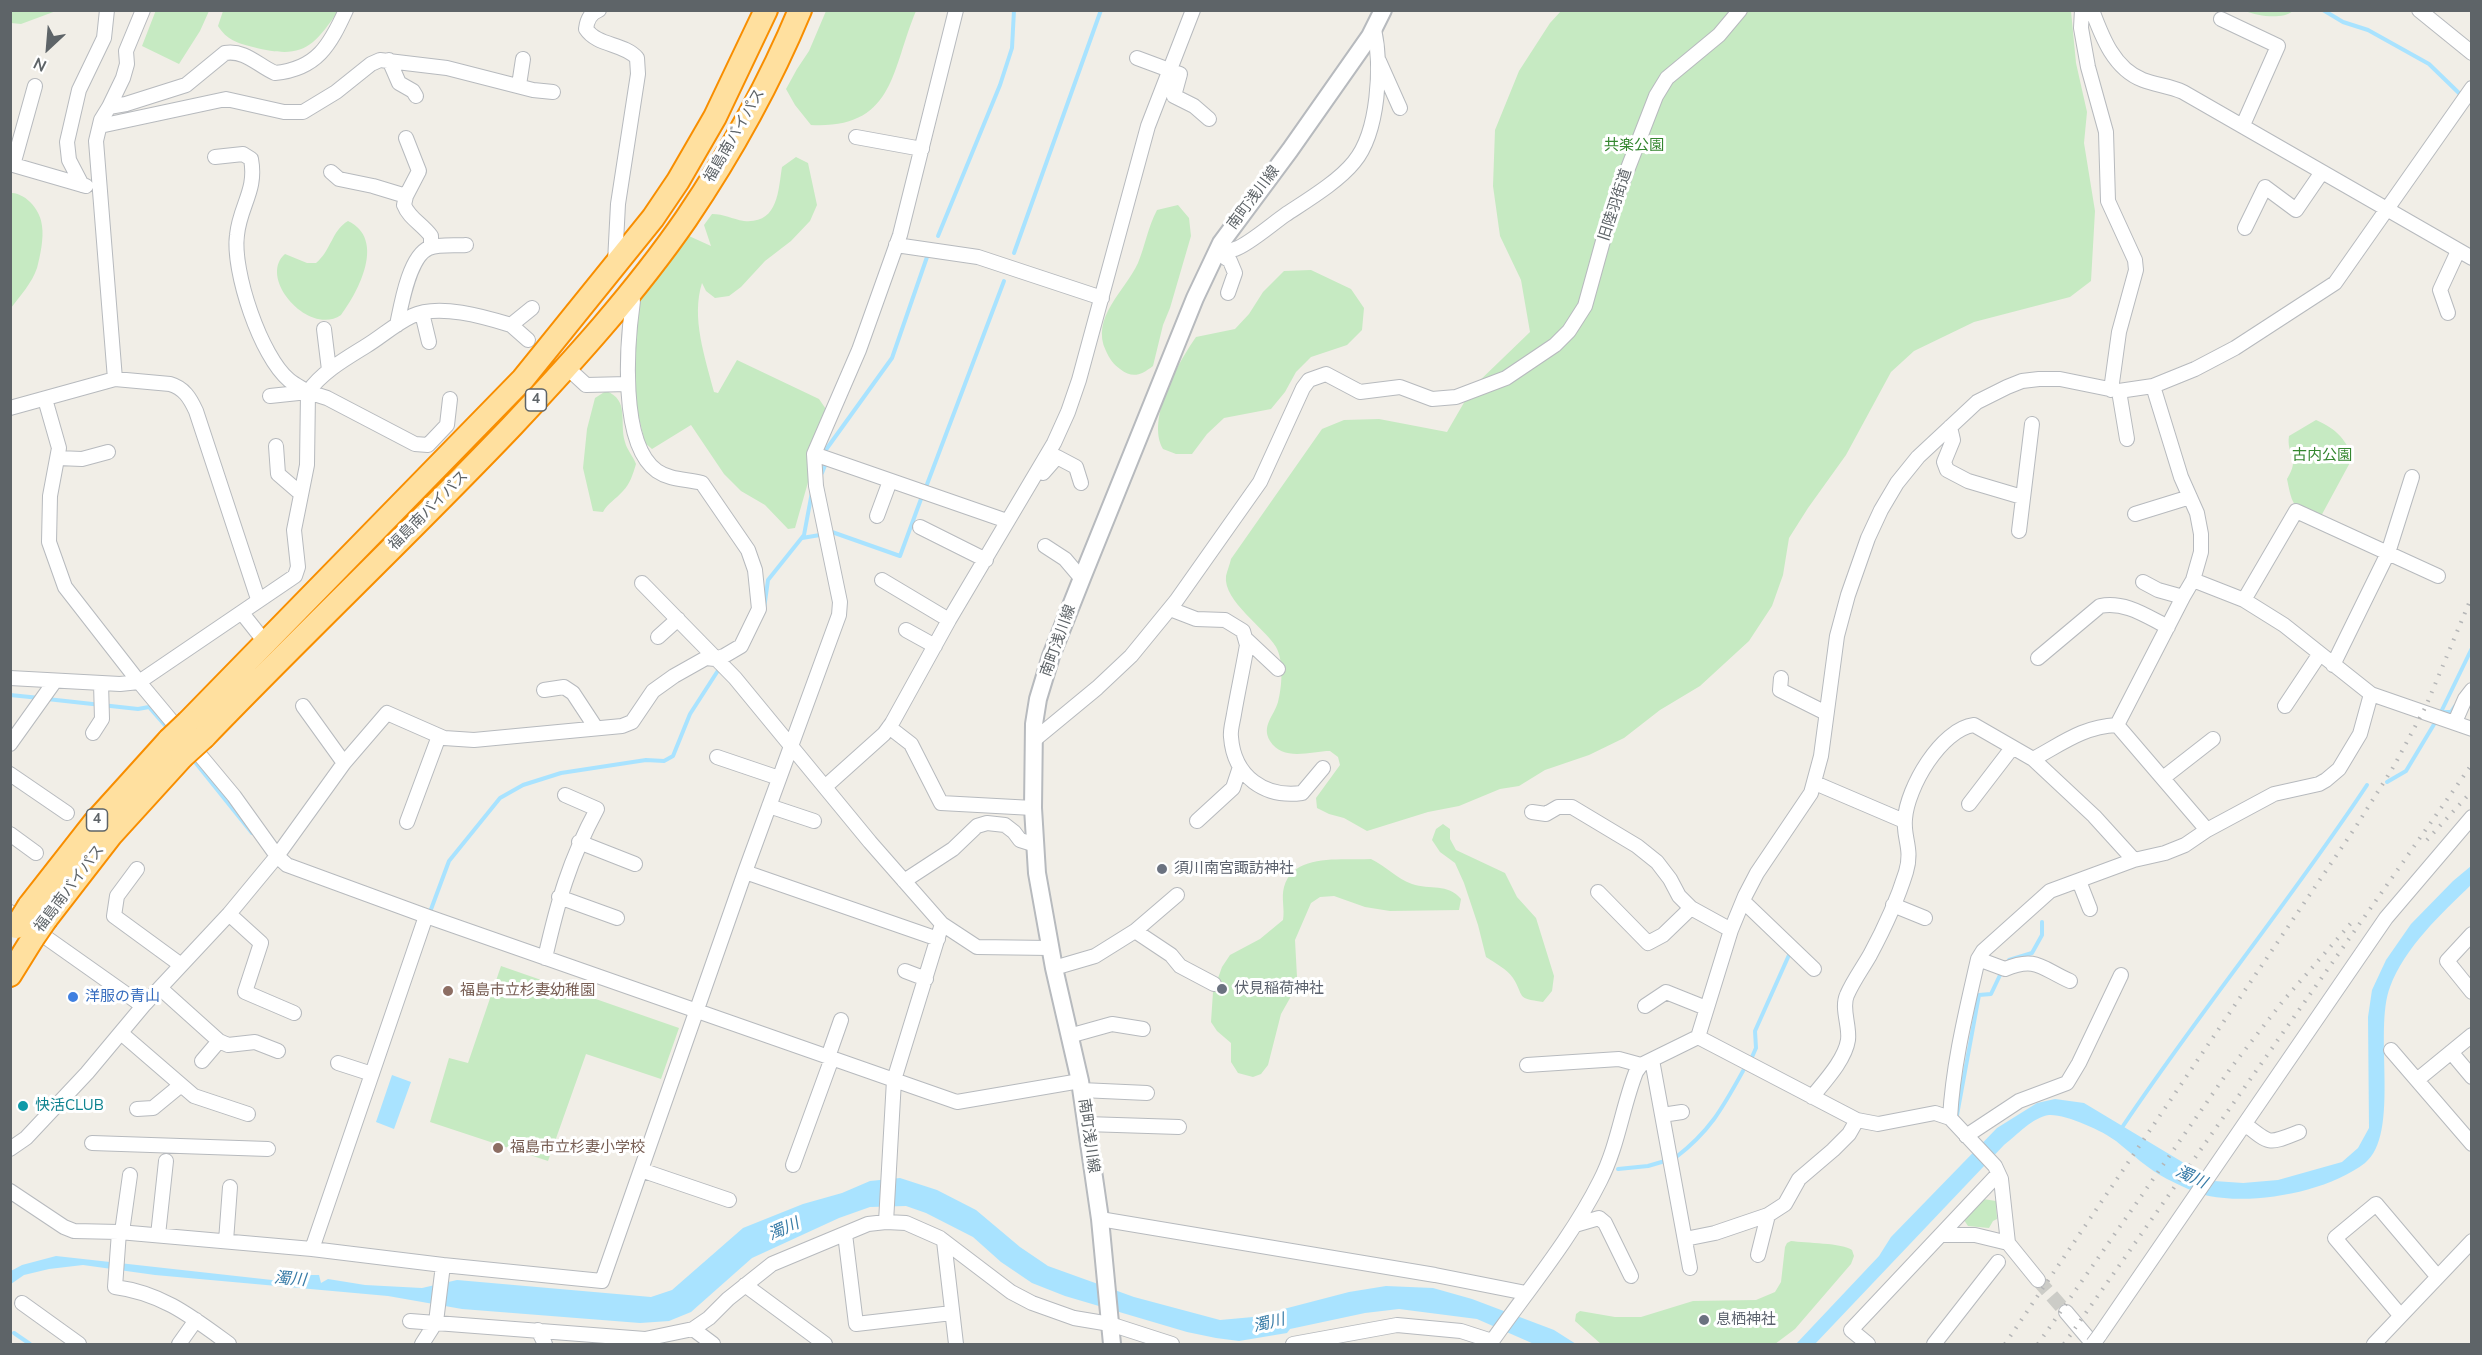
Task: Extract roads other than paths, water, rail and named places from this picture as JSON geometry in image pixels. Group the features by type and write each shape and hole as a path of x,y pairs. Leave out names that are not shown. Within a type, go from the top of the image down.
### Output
{"highway":[{"name":"福島南バイパス","path":"196,730 265,642 414,493 523,379 653,218 678,182 715,117 766,10"},
{"name":"福島南バイパス","path":"10,975 24,923 94,823 459,482 571,363 640,280 686,219 739,132 777,61 800,10"}],"street":[{"path":"82,185 69,160 68,142 79,90 104,38 107,10"},
{"path":"115,379 96,141 100,126 123,78 127,64 126,51 143,10"},
{"path":"109,107 186,85 225,53 246,55 275,73 299,68 325,50 346,10"},
{"path":"599,10 594,12 587,22 585,29 588,33 598,40 629,51 638,58 635,95 618,204 618,243 615,264"},
{"path":"10,1191 64,1227 74,1231 120,1236 158,1235 312,1249 602,1281 790,746 839,615 840,602 816,486 814,454 859,350 896,245 956,10"},
{"path":"826,786 889,727 949,620 1054,443 1079,380 1148,126 1193,10"},
{"name":"旧陸羽街道","path":"1034,740 1097,688 1122,664 1170,609 1260,482 1303,388 1309,380 1326,374 1360,392 1400,387 1432,399 1449,398 1478,390 1506,378 1547,351 1569,331 1585,306 1611,212 1656,96 1667,78 1719,35 1740,10"},
{"path":"2082,10 2081,28 2088,67 2106,132 2108,201 2134,260 2136,270 2118,332 2115,391 2127,439"},
{"path":"2092,10 2112,54 2141,80 2169,86 2183,92 2472,258"},
{"path":"2419,10 2472,53"},
{"path":"1217,252 1236,249 1314,196 1354,162 1372,123 1379,60 1377,17"},
{"name":"南町浅川線","path":"1112,1344 1100,1219 1080,1086 1054,968 1037,873 1033,808 1034,724 1041,688 1051,656 1195,298 1217,252 1377,17"},
{"path":"2221,20 2278,46 2243,125"},
{"path":"1137,58 1180,74 1174,96 1194,106 1209,119"},
{"path":"519,86 524,59"},
{"path":"100,126 226,99 284,112 303,112 336,92 371,64 380,60 447,68 553,92"},
{"path":"389,60 399,83 413,91 416,96"},
{"path":"1379,60 1400,108"},
{"path":"35,86 12,165 100,188"},
{"path":"1293,1344 1397,1325 1461,1331 1493,1340 1575,1225 1602,1179 1622,1124 1634,1077 1646,1063 1698,1037 1731,930 1743,901 1757,873 1808,800 1815,783 1837,636 1848,595 1868,538 1897,483 1918,458 1977,402 2022,381 2060,379 2115,391 2153,386 2195,369 2235,348 2327,289 2334,283 2388,208 2471,89"},
{"path":"856,137 922,149"},
{"path":"406,138 418,171 404,205 408,214 422,224 431,236 431,247"},
{"path":"215,158 243,154 251,159 254,173 252,187 236,236 238,261 244,295 258,332 288,379 308,392 327,398 380,427 421,445 428,445 447,425 450,417 450,399"},
{"path":"331,172 339,179 406,196"},
{"path":"2246,228 2265,187 2296,210 2322,172"},
{"path":"397,325 404,294 418,256 431,247 466,245"},
{"path":"896,245 978,256 1102,298"},
{"path":"2448,313 2440,290 2458,251"},
{"path":"1217,252 1230,261 1235,273 1228,293"},
{"path":"10,1149 26,1138 87,1073 159,988 229,914 277,856 344,763 387,713 439,736 474,740 536,736 549,732 622,726 632,722 653,691 706,658 715,659 741,646 759,609 755,570 748,550 702,483 671,479 656,471 648,462 635,433 628,406 629,330 633,301"},
{"path":"511,325 525,316 532,308"},
{"path":"270,396 308,392 329,370 397,325 422,312 469,314 511,325 528,340"},
{"path":"422,312 429,342"},
{"path":"324,329 329,370"},
{"path":"573,373 586,385 628,384"},
{"path":"10,408 115,379 178,386 191,400 258,599"},
{"path":"2117,725 2193,580 2201,552 2201,534 2197,513 2181,477 2153,386"},
{"path":"10,678 101,683 138,682 295,576 298,567 294,530 307,465 308,392"},
{"path":"45,399 59,448 48,519 50,542 64,587 138,682 234,796 277,856 287,865 697,1012 957,1102 1080,1086 1147,1093"},
{"path":"2019,531 2032,424"},
{"path":"1950,427 1953,440 1944,462 1947,470 1968,481 2022,497"},
{"path":"276,446 278,474 300,493"},
{"path":"57,458 82,459 108,452"},
{"path":"814,454 1007,521"},
{"path":"1028,486 1038,480 1048,465 1057,458 1076,467 1081,483"},
{"path":"2333,665 2388,554 2412,477"},
{"path":"877,516 890,481"},
{"path":"2135,514 2190,497"},
{"path":"2244,600 2296,511 2438,576"},
{"path":"920,527 986,560"},
{"path":"1045,546 1065,559 1082,579"},
{"path":"882,580 949,620"},
{"path":"2193,580 2244,600 2284,625 2371,694 2471,728"},
{"path":"2143,582 2158,590 2183,597"},
{"path":"642,583 735,678 942,924 977,947 1050,948"},
{"path":"2038,658 2100,606 2112,604 2129,608 2168,627"},
{"path":"1170,609 1196,619 1225,620 1243,631 1247,645 1230,737 1240,767 1249,778 1269,791 1285,795 1302,793 1323,768"},
{"path":"242,613 265,642"},
{"path":"658,637 678,619"},
{"path":"906,630 935,646"},
{"path":"1246,639 1278,669"},
{"path":"2285,706 2319,655"},
{"path":"1781,678 1780,690 1826,713"},
{"path":"10,744 55,681"},
{"path":"93,733 102,718 101,683"},
{"path":"544,690 564,687 573,693 596,728"},
{"path":"2455,722 2465,699 2472,690"},
{"path":"1950,1118 1952,1089 1978,959 1983,951 2050,891 2134,860 2165,853 2185,845 2207,830 2274,794 2319,784 2333,775 2360,734 2371,694"},
{"path":"303,706 344,763"},
{"path":"1812,1098 1833,1072 1848,1040 1846,998 1884,928 1909,862 1905,821 1914,784 1931,758 1957,730 1964,726 1974,725 2033,759 2094,816 2134,860"},
{"path":"2033,759 2075,734 2091,728 2117,725"},
{"path":"2117,725 2207,830"},
{"path":"889,727 911,744 941,803 1033,808"},
{"path":"407,822 439,736"},
{"path":"2163,778 2213,739"},
{"path":"1969,804 2012,748"},
{"path":"717,756 779,778"},
{"path":"1197,821 1233,788 1240,767"},
{"path":"10,774 67,813"},
{"path":"1815,783 1905,821"},
{"path":"545,958 559,897 579,842 597,809 565,795"},
{"path":"769,806 814,821"},
{"path":"1532,812 1546,814 1565,806 1579,810 1649,854 1690,908 1731,930"},
{"path":"2066,1312 2095,1342 2386,918 2472,817"},
{"path":"904,881 953,849 977,826 987,823 1005,825 1020,840 1036,845"},
{"path":"10,834 36,853"},
{"path":"579,842 635,864"},
{"path":"137,869 117,896 114,916 181,965"},
{"path":"746,872 938,939"},
{"path":"2079,881 2090,909"},
{"path":"1598,892 1648,943 1663,934 1690,908"},
{"path":"1054,968 1095,956 1135,931 1177,895"},
{"path":"559,897 617,918"},
{"path":"1743,901 1814,969"},
{"path":"1893,905 1925,918"},
{"path":"229,914 261,943 245,992 294,1013"},
{"path":"312,1249 426,916"},
{"path":"24,923 143,1006"},
{"path":"886,1220 894,1080 942,924"},
{"path":"1135,931 1171,955 1180,966 1214,984"},
{"path":"2472,934 2447,961 2472,992"},
{"path":"1978,959 2005,969 2018,963 2033,963 2070,981"},
{"path":"905,971 926,979"},
{"path":"1968,1139 2019,1101 2067,1083 2121,975"},
{"path":"159,988 219,1041 228,1045 255,1042 278,1051"},
{"path":"1645,1006 1666,992 1706,1008"},
{"path":"194,1020 203,1008"},
{"path":"793,1165 841,1020"},
{"path":"1069,1036 1113,1024 1143,1029"},
{"path":"121,1033 194,1096 248,1114"},
{"path":"2416,1080 2472,1035"},
{"path":"1698,1037 1857,1120 1878,1124 1935,1113 1950,1118 1996,1170 2004,1202 2008,1243 2038,1280"},
{"path":"202,1061 219,1041"},
{"path":"2391,1050 2470,1139"},
{"path":"2451,1052 2472,1077"},
{"path":"1527,1065 1619,1059 1646,1063"},
{"path":"338,1063 372,1074"},
{"path":"1646,1063 1662,1115 1690,1268"},
{"path":"136,1109 153,1108 181,1085"},
{"path":"1662,1115 1682,1112"},
{"path":"1685,1239 1715,1233 1768,1215 1785,1204 1799,1179 1849,1134 1857,1120"},
{"path":"1086,1124 1179,1127"},
{"path":"2245,1124 2266,1141 2274,1142 2299,1132"},
{"path":"92,1143 268,1149"},
{"path":"158,1235 166,1161"},
{"path":"641,1170 729,1200"},
{"path":"1868,1344 1851,1330 1941,1235 1996,1170"},
{"path":"130,1175 120,1236 115,1287 134,1289 163,1299 229,1344"},
{"path":"226,1241 231,1186"},
{"path":"2400,1315 2335,1238 2376,1204 2438,1276"},
{"path":"1758,1255 1768,1215"},
{"path":"1575,1225 1599,1218 1605,1223 1631,1276"},
{"path":"1100,1219 1434,1275 1526,1293"},
{"path":"410,1321 659,1340 693,1329 772,1264 868,1224 886,1220 906,1223 944,1241 1011,1292 1032,1303 1074,1318 1110,1321 1172,1344"},
{"path":"845,1234 856,1324 952,1313"},
{"path":"1941,1235 1975,1235 2008,1243"},
{"path":"944,1241 956,1344"},
{"path":"2374,1344 2470,1245"},
{"path":"1934,1344 1998,1262"},
{"path":"422,1344 436,1322 443,1265"},
{"path":"745,1285 825,1344"},
{"path":"22,1303 78,1344"},
{"path":"179,1344 196,1320"},
{"path":"693,1329 714,1344"},
{"path":"538,1330 545,1344"}],"water":[{"name":"濁川","path":"2471,866 2471,885 2436,919 2414,945 2390,987 2384,1029 2385,1081 2382,1129 2376,1149 2365,1163 2331,1182 2290,1194 2247,1199 2209,1196 2188,1189 2160,1175 2116,1141 2094,1128 2065,1117 2043,1116 2004,1145 1815,1344 1796,1344 1879,1256 1891,1237 1997,1128 2037,1103 2055,1099 2084,1103 2214,1181 2243,1183 2278,1180 2342,1162 2358,1148 2369,1128 2368,1017 2372,990 2386,960 2411,924"},
{"path":"392,1075 411,1082 394,1129 376,1122"},
{"name":"濁川","path":"900,1178 937,1190 976,1210 1020,1247 1048,1266 1134,1297 1220,1320 1253,1317 1349,1292 1386,1286 1433,1288 1472,1299 1554,1330 1576,1344 1534,1344 1477,1319 1399,1309 1365,1313 1290,1329 1287,1333 1239,1341 1216,1338 1187,1332 1065,1296 1032,1283 1001,1262 973,1237 926,1213 906,1206 870,1207 839,1218 752,1258 691,1312 669,1321 640,1323 462,1309 388,1296 155,1275 83,1265 24,1275 11,1284 11,1271 22,1265 56,1256 290,1282 294,1275 319,1275 321,1283 328,1279 365,1285 422,1288 457,1280 651,1297 672,1290 743,1228 870,1181"}],"waterway":[{"path":"938,236 1000,85 1012,48 1014,10"},
{"path":"1014,253 1101,10"},
{"path":"2323,10 2343,22 2368,30 2429,64 2462,96"},
{"path":"825,451 892,358 927,257"},
{"path":"926,487 1004,281"},
{"path":"822,473 826,463"},
{"path":"764,609 768,580 804,535 812,492"},
{"path":"832,532 900,556 921,499"},
{"path":"802,538 820,535"},
{"path":"2455,706 2451,712 2441,712 2472,648"},
{"path":"430,912 449,861 500,798 523,785 561,773 646,760 664,761 673,756 690,714 719,669"},
{"path":"10,695 40,698"},
{"path":"47,699 138,709 149,707 169,730"},
{"path":"2387,782 2406,771 2436,721"},
{"path":"191,757 252,833"},
{"path":"2121,1129 2181,1042 2307,872 2367,785"},
{"path":"2009,960 2032,953 2042,935 2042,922"},
{"path":"1752,1057 1756,1048 1755,1031 1789,955"},
{"path":"1957,1115 1979,995 1991,994 2001,973"},
{"path":"1675,1158 1714,1119 1743,1071"},
{"path":"1618,1169 1648,1166 1665,1161"},
{"path":"14,1333 30,1344"}],"tunnel":[{"path":"2038,1280 2066,1312"}],"railway":[{"path":"2005,1344 2355,828 2394,766 2426,706 2472,596"},
{"path":"2064,1344 2472,764"},
{"path":"2427,840 2472,791"},
{"path":"2038,1344 2230,1069 2283,1001 2352,922"}],"place":[{"name":"須川南宮諏訪神社","path":"1162,869"},
{"name":"伏見稲荷神社","path":"1222,989"},
{"name":"福島市立杉妻幼稚園","path":"448,991"},
{"name":"洋服の青山","path":"73,997"},
{"name":"快活CLUB","path":"23,1106"},
{"name":"福島市立杉妻小学校","path":"498,1148"},
{"name":"息栖神社","path":"1704,1320"}],"park label":[{"name":"共楽公園","path":"1634,146"},
{"name":"古内公園","path":"2322,456"}]}
